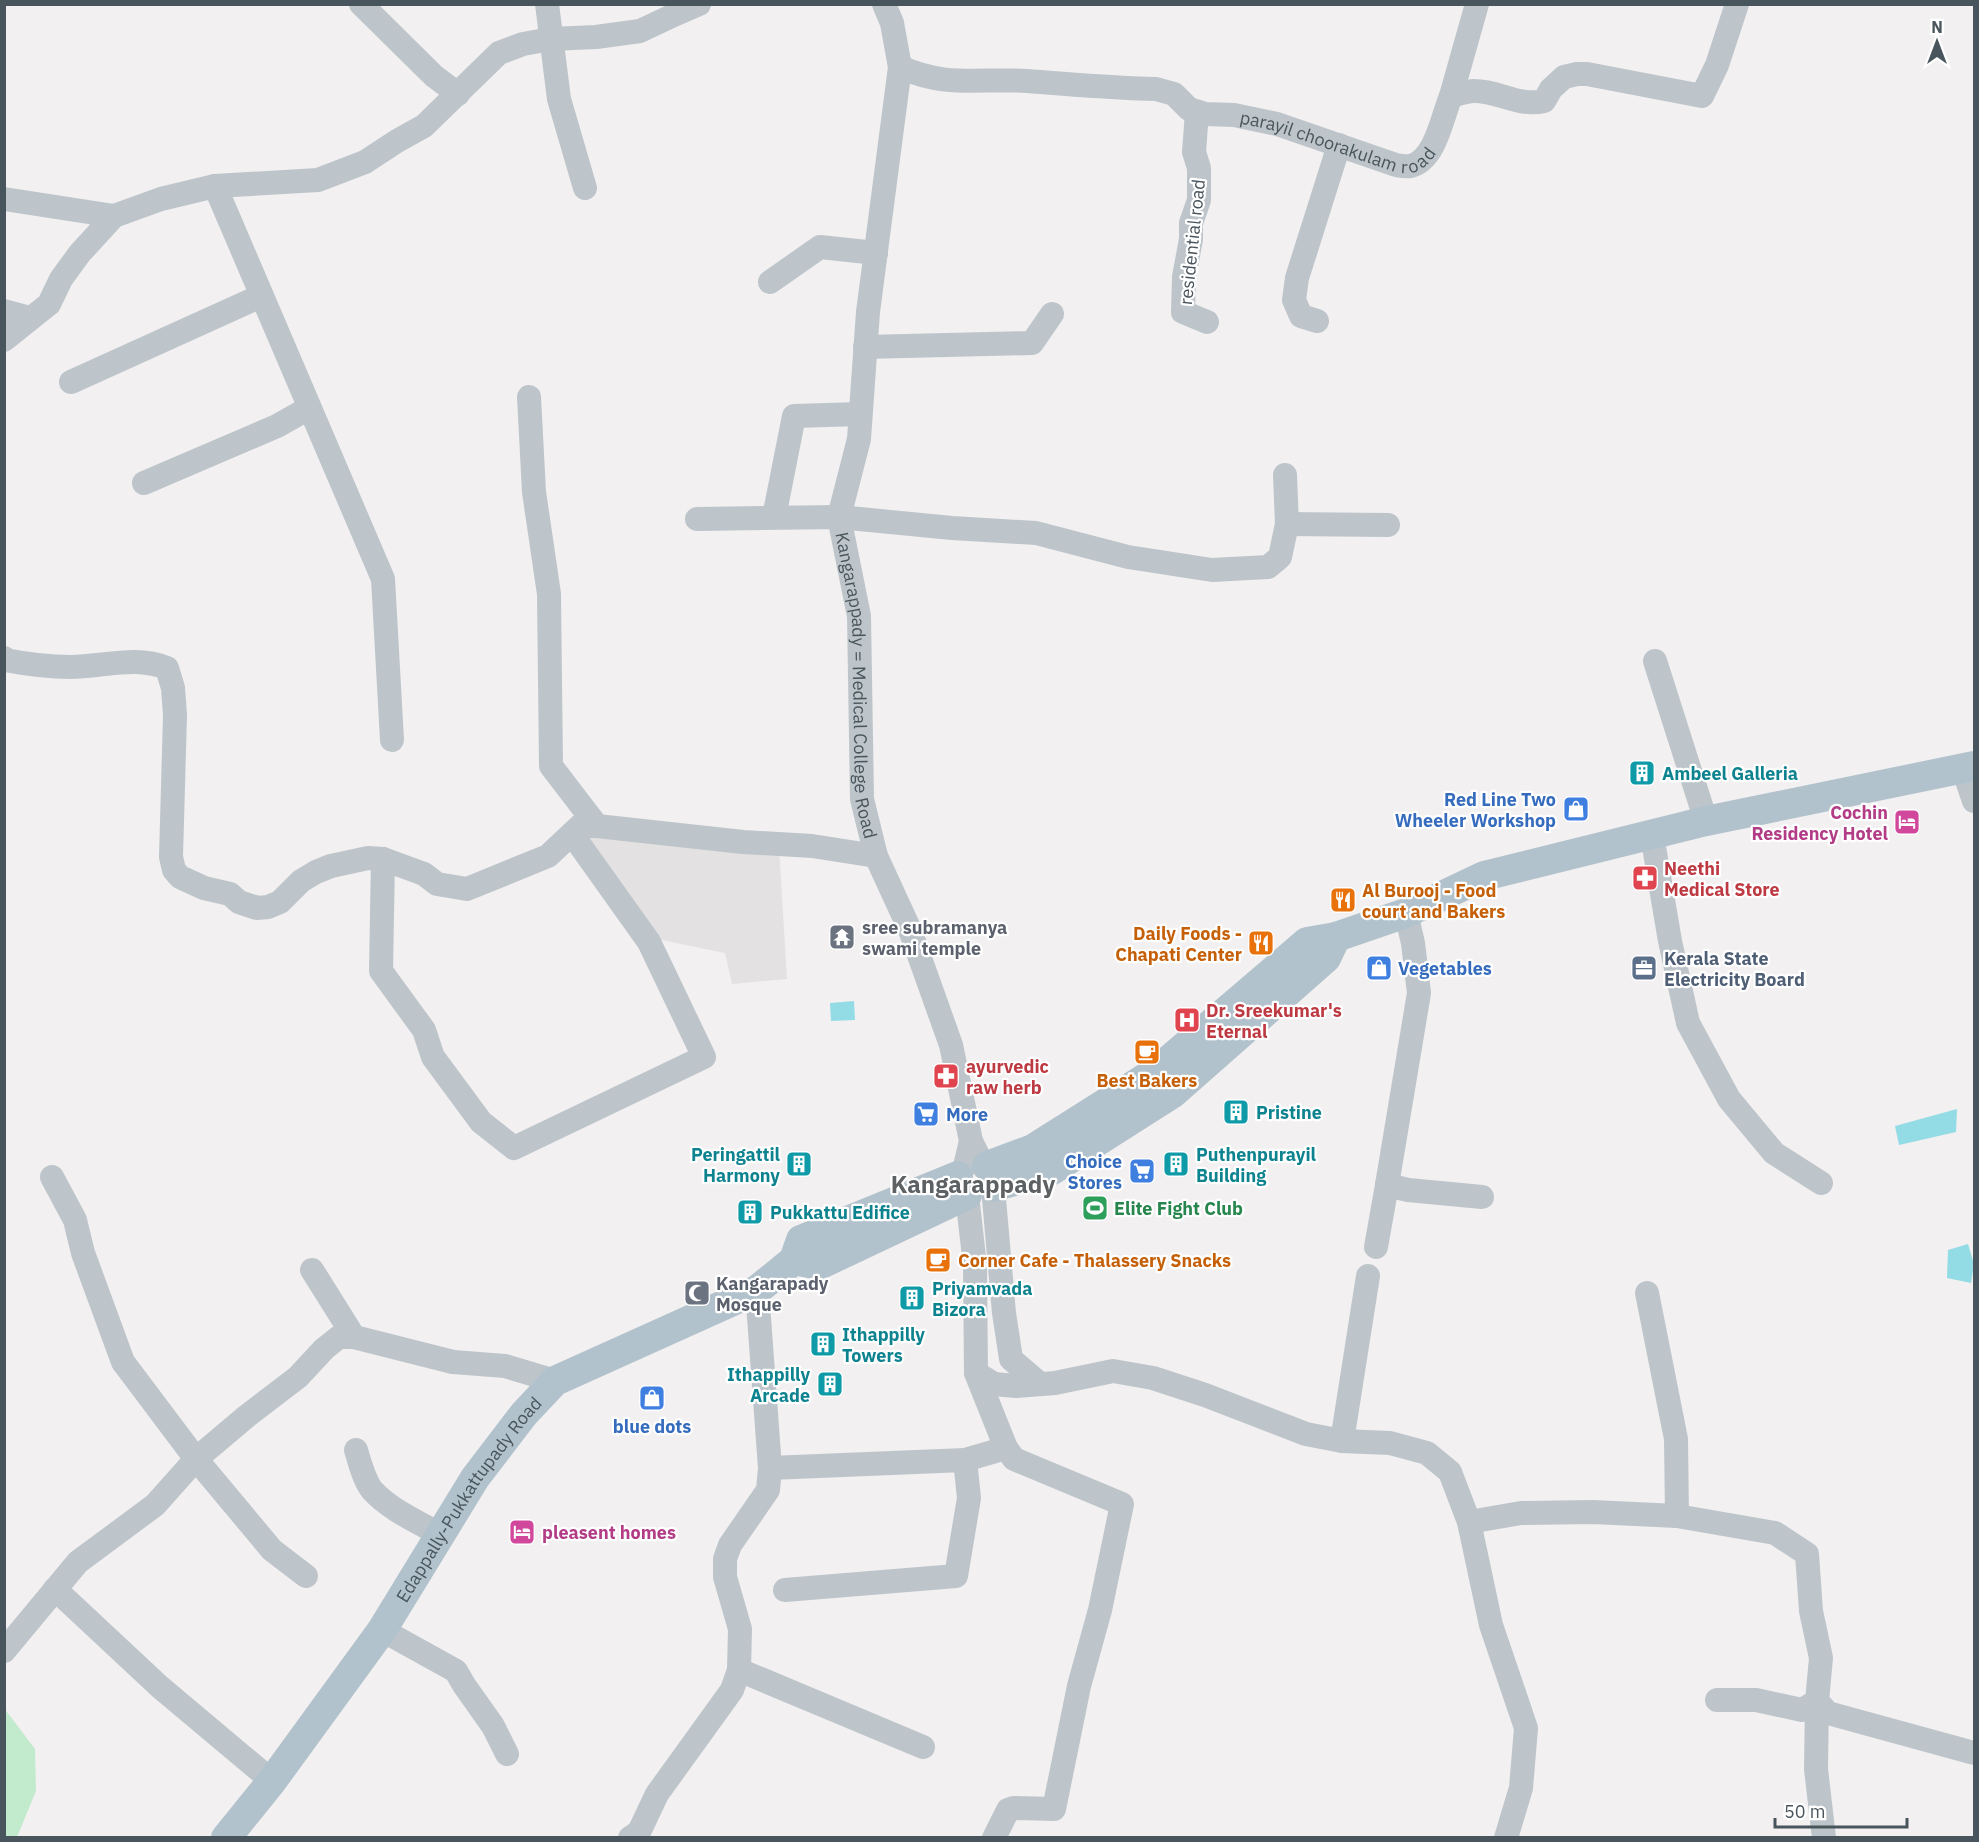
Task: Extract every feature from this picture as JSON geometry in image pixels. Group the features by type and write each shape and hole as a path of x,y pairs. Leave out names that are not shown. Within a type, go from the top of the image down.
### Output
{"main road":[{"name":"Edappally-Pukkattupady Road","path":"229,1836 382,1630 476,1478 524,1414 555,1381 757,1290 794,1260 819,1265 975,1171 1052,1170 1173,1093 1326,958 1336,937 1406,913 1484,876 1706,821 1969,768"}],"street":[{"path":"361,4 434,76 459,94"},
{"path":"547,4 558,99 585,188"},
{"path":"4,340 49,304 61,279 80,253 114,216 161,199 215,186 318,180 365,162 424,126 499,53 523,44 551,39 596,37 640,31 699,4"},
{"name":"Kangarappady = Medical College Road","path":"884,4 892,23 900,67 868,312 859,439 839,517 859,616 862,799 876,856 910,930 951,1045 975,1171"},
{"path":"1477,4 1451,96 1471,91 1486,92 1532,104 1544,101 1564,77 1587,74 1702,96 1717,65 1737,4"},
{"path":"900,67 916,75 942,81 1027,81 1156,90 1174,94 1189,109 1197,112"},
{"name":"parayil choorakulam road","path":"1197,112 1234,115 1278,124 1396,165 1409,167 1419,162 1429,152 1451,96"},
{"name":"residential road","path":"1197,112 1194,152 1199,168 1199,200 1191,223 1182,303 1183,312 1207,322"},
{"path":"1317,321 1301,316 1294,300 1297,278 1340,145"},
{"path":"215,186 383,579 392,740"},
{"path":"4,200 114,216"},
{"path":"770,282 820,247 876,253"},
{"path":"71,382 261,296"},
{"path":"4,311 30,318"},
{"path":"865,347 1032,343 1052,314"},
{"path":"529,397 534,492 549,594 551,766 597,826"},
{"path":"144,483 277,426 309,408"},
{"path":"774,517 794,416 860,414"},
{"path":"697,519 839,517 952,528 1036,533 1128,557 1212,570 1268,567 1280,558 1287,524 1285,475"},
{"path":"1287,524 1388,525"},
{"path":"4,658 26,664 69,668 152,662 167,668 173,688 175,715 171,857 174,870 180,877 204,888 230,894 239,902 257,908 268,907 280,902 301,881 323,868 368,858 383,859 424,874 437,884 467,889 548,856 580,826 743,842 813,846 876,856"},
{"path":"1655,661 1706,821"},
{"path":"1969,768 1974,801"},
{"path":"383,859 381,971 424,1030 433,1057 481,1122 514,1148 704,1057 649,942 572,834"},
{"path":"1652,835 1670,941 1688,1023 1729,1099 1774,1154 1821,1184"},
{"path":"1376,1247 1419,993 1413,943 1406,913"},
{"path":"975,1171 976,1373 1006,1448 1014,1459 1122,1504 1100,1610 1079,1686 1054,1809 1014,1808 1008,1810 996,1833"},
{"path":"975,1171 1011,1359 1040,1384"},
{"path":"52,1177 75,1220 83,1253 123,1362 196,1459 272,1550 306,1576"},
{"path":"1387,1185 1408,1190 1482,1197"},
{"path":"312,1269 354,1337"},
{"path":"1342,1441 1368,1276"},
{"path":"630,1838 639,1832 657,1794 732,1690 739,1670 740,1629 725,1577 725,1559 730,1545 768,1490 770,1468 757,1290"},
{"path":"1647,1293 1676,1439 1677,1516"},
{"path":"4,1651 78,1562 155,1504 196,1459 298,1377 324,1349 339,1337 354,1337 453,1362 505,1366 555,1381"},
{"path":"976,1373 994,1384 1016,1386 1055,1383 1113,1371 1153,1378 1205,1395 1306,1434 1342,1441 1390,1443 1427,1453 1450,1472 1470,1522 1491,1625 1526,1728 1521,1788 1506,1838"},
{"path":"770,1468 965,1460 1006,1448"},
{"path":"356,1450 371,1489 390,1505 441,1535"},
{"path":"785,1590 956,1575 969,1498 965,1460"},
{"path":"1470,1522 1521,1513 1593,1512 1677,1516 1775,1533 1807,1554 1811,1611 1821,1658 1817,1701 1816,1769 1824,1838"},
{"path":"56,1589 160,1687 272,1780"},
{"path":"382,1630 456,1671 493,1726 507,1754"},
{"path":"739,1670 924,1747"},
{"path":"1717,1700 1756,1700 1802,1710 1817,1701"},
{"path":"1817,1701 1828,1713 1974,1753"}],"shaded area":[{"path":"588,830 779,847 787,979 732,984 725,953 657,939 588,846"}],"green space":[{"path":"4,1708 35,1749 36,1791 17,1837 5,1837"}],"water":[{"path":"854,1001 855,1020 831,1021 830,1003"},
{"path":"1957,1109 1956,1132 1899,1145 1895,1126"},
{"path":"1968,1244 1974,1264 1971,1283 1947,1278 1948,1250"}],"place":[{"name":"Ambeel Galleria","path":"1642,773"},
{"name":"Red Line Two Wheeler Workshop","path":"1576,809"},
{"name":"Cochin Residency Hotel","path":"1907,822"},
{"name":"Neethi Medical Store","path":"1645,878"},
{"name":"Al Burooj - Food court and Bakers","path":"1343,900"},
{"name":"sree subramanya swami temple","path":"842,937"},
{"name":"Daily Foods - Chapati Center","path":"1261,943"},
{"name":"Vegetables","path":"1379,968"},
{"name":"Kerala State Electricity Board","path":"1644,968"},
{"name":"Dr. Sreekumar's Eternal","path":"1187,1020"},
{"name":"Best Bakers","path":"1147,1052"},
{"name":"ayurvedic raw herb","path":"946,1076"},
{"name":"Pristine","path":"1236,1112"},
{"name":"More","path":"926,1114"},
{"name":"Peringattil Harmony","path":"799,1164"},
{"name":"Puthenpurayil Building","path":"1176,1164"},
{"name":"Choice Stores","path":"1142,1171"},
{"name":"Elite Fight Club","path":"1095,1208"},
{"name":"Pukkattu Edifice","path":"750,1212"},
{"name":"Corner Cafe - Thalassery Snacks","path":"938,1260"},
{"name":"Kangarapady Mosque","path":"697,1293"},
{"name":"Priyamvada Bizora","path":"912,1298"},
{"name":"Ithappilly Towers","path":"823,1344"},
{"name":"Ithappilly Arcade","path":"830,1384"},
{"name":"blue dots","path":"652,1398"},
{"name":"pleasent homes","path":"522,1532"}],"district":[{"name":"Kangarappady","path":"973,1184"}]}
